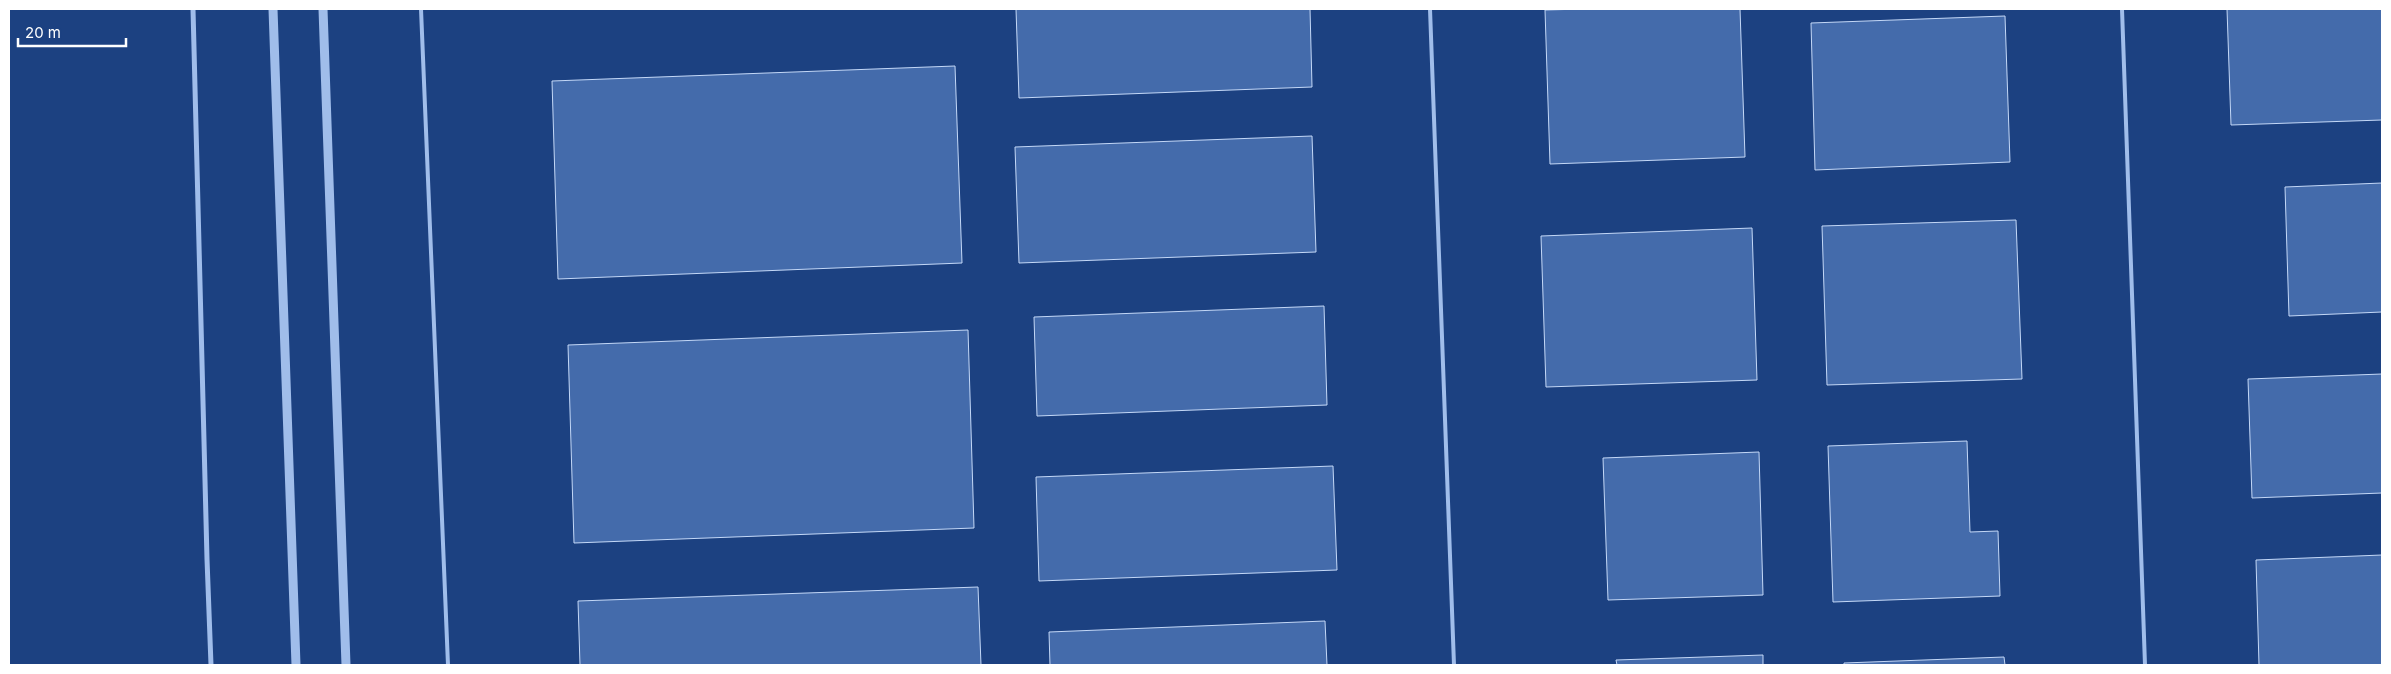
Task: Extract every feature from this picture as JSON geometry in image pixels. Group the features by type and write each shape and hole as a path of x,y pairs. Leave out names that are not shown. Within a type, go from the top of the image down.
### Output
{"street":[{"path":"193,9 211,665"},
{"path":"273,9 296,665"},
{"path":"323,9 346,665"}],"lane":[{"path":"421,9 448,665"},
{"path":"1430,9 1454,665"},
{"path":"2122,9 2145,665"}],"building":[{"path":"1016,9 1310,9 1312,87 1019,98"},
{"path":"1740,9 1745,157 1550,164 1545,10"},
{"path":"2227,9 2382,9 2382,120 2231,125"},
{"path":"2005,16 2010,162 1815,170 1811,23"},
{"path":"955,66 962,263 558,279 552,81"},
{"path":"1312,136 1316,252 1019,263 1015,147"},
{"path":"2382,183 2382,312 2289,316 2285,187"},
{"path":"2016,220 2022,379 1827,385 1822,226"},
{"path":"1752,228 1757,380 1546,387 1541,236"},
{"path":"1324,306 1327,405 1037,416 1034,317"},
{"path":"968,330 974,528 574,543 568,345"},
{"path":"2382,374 2382,493 2252,498 2248,379"},
{"path":"1967,441 1970,532 1998,531 2000,596 1833,602 1828,446"},
{"path":"1759,452 1763,595 1608,600 1603,458"},
{"path":"1333,466 1337,570 1039,581 1036,477"},
{"path":"2382,555 2382,665 2259,665 2256,560"},
{"path":"978,587 981,665 580,665 578,601"},
{"path":"1325,621 1327,665 1050,665 1049,632"},
{"path":"1763,655 1763,665 1617,665 1616,660"},
{"path":"2004,657 2005,665 1844,665 1844,663"}]}
